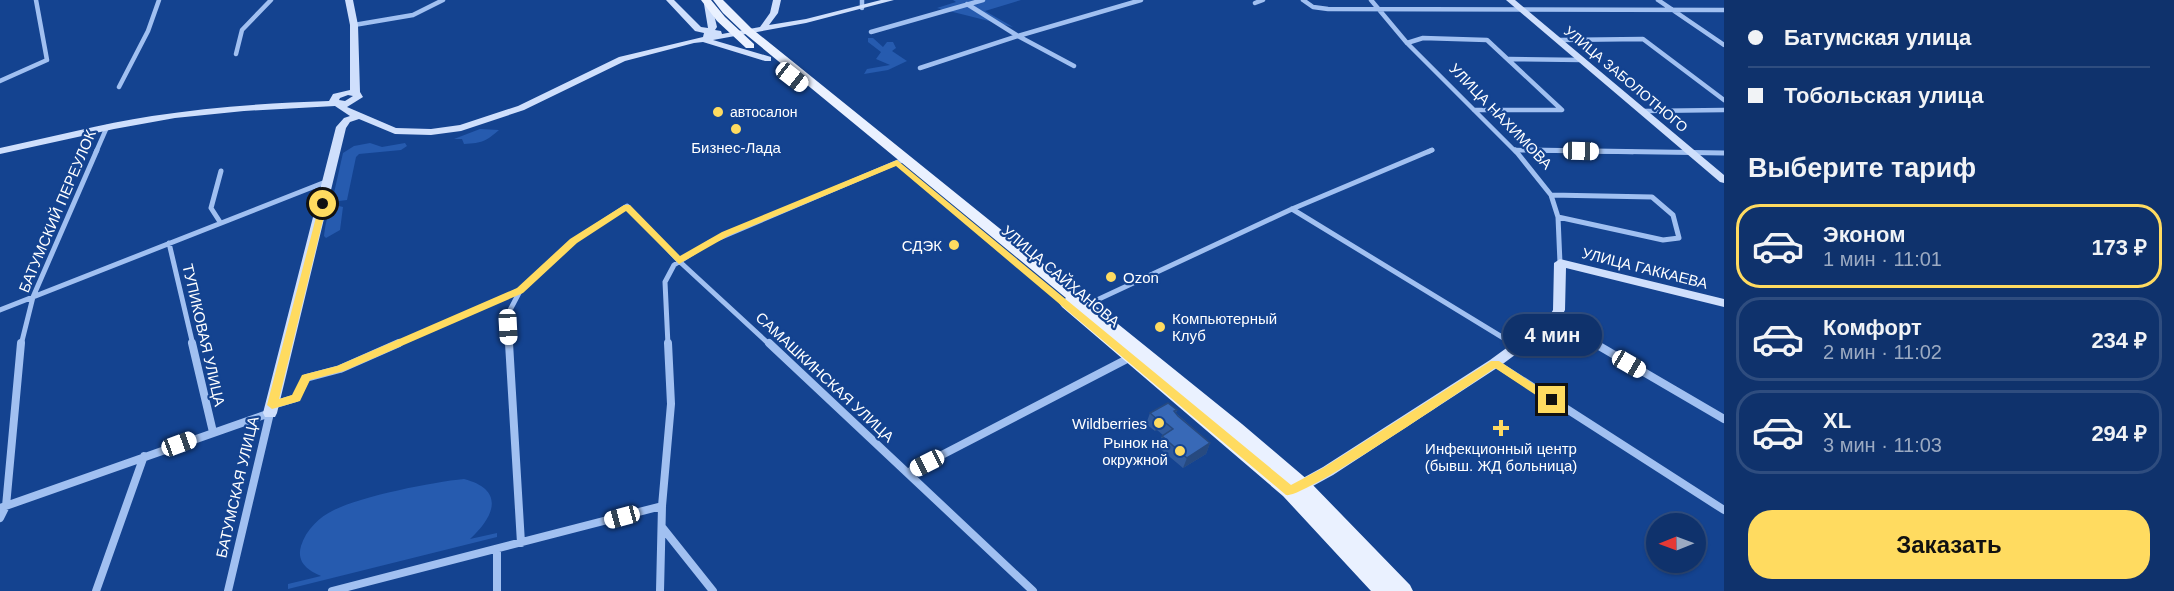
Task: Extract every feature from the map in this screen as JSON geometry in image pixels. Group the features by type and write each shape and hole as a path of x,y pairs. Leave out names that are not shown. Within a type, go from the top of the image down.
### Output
{"main road":[{"name":"УЛИЦА САЙХАНОВА","path":"718,0 740,32"},
{"name":"УЛИЦА САЙХАНОВА","path":"707,2 768,59 901,160 1296,489 1384,591"},
{"path":"740,32 901,160"},
{"path":"1296,489 1403,591"}],"street":[{"path":"0,81 47,60 36,0"},
{"path":"119,87 128,65 148,31 159,0"},
{"path":"236,54 242,30 271,0"},
{"path":"350,0 354,26 354,73 357,79 355,96 361,108 361,115"},
{"path":"354,26 417,14 435,7 443,0"},
{"path":"670,0 698,29 711,32 740,32"},
{"path":"764,27 774,14 777,0"},
{"path":"338,99 345,110 361,115 385,128 404,133 461,128 521,108 616,61 694,41 862,4 891,0"},
{"path":"871,32 983,0"},
{"path":"920,68 1141,0"},
{"path":"1255,3 1263,0"},
{"path":"1304,0 1310,6 1322,9 1724,10"},
{"name":"УЛИЦА НАХИМОВА","path":"1371,0 1376,9 1407,43 1515,150 1551,195 1558,217 1560,263 1559,310 1554,320"},
{"name":"УЛИЦА ЗАБОЛОТНОГО","path":"1510,0 1724,180"},
{"path":"1658,0 1724,45"},
{"path":"694,41 711,32 713,27 707,2"},
{"path":"967,4 1018,36 1074,66"},
{"path":"1407,43 1423,38 1484,39 1562,110 1473,110"},
{"path":"1560,40 1643,39 1724,100"},
{"path":"694,41 718,43 768,59"},
{"path":"1508,59 1583,60"},
{"path":"338,99 354,73"},
{"path":"0,151 107,127 176,116 355,96"},
{"path":"1644,111 1724,110"},
{"name":"БАТУМСКАЯ УЛИЦА","path":"228,591 341,127 347,120 361,115"},
{"name":"БАТУМСКИЙ ПЕРЕУЛОК","path":"0,518 21,344 33,297 107,127"},
{"path":"1081,308 1292,209 1432,150"},
{"path":"1515,150 1724,153"},
{"path":"660,591 662,506 671,404 665,282 669,272 679,261 725,234 901,160"},
{"path":"220,222 211,208 221,171"},
{"path":"0,310 328,181"},
{"path":"1551,195 1652,197 1673,215 1679,238 1663,240 1558,217"},
{"name":"САМАШКИНСКАЯ УЛИЦА","path":"520,291 573,241 627,206 679,261 909,472 1033,591"},
{"path":"1292,209 1517,346"},
{"name":"ТУПИКОВАЯ УЛИЦА","path":"169,243 213,432"},
{"name":"УЛИЦА ГАККАЕВА","path":"1560,263 1724,303"},
{"path":"3,507 271,409 296,398 306,378 340,369 520,291"},
{"path":"520,291 510,310 508,327 521,543"},
{"path":"1296,489 1495,363 1554,320 1724,419"},
{"path":"909,472 1136,354"},
{"path":"1495,363 1724,510"},
{"path":"96,591 144,456"},
{"path":"332,591 366,587 497,549 662,506"},
{"path":"662,527 712,591"},
{"path":"497,549 497,591"}],"shaded area":[{"path":"953,0 1021,0 985,11 1013,27 937,8 956,2"},
{"path":"868,38 873,38 883,47 887,42 893,42 896,48 892,51 907,61 888,70 864,74 867,69 890,65 876,59 881,52 868,42"},
{"path":"480,129 499,130 487,139 476,143 464,144 462,139 454,139"},
{"path":"370,143 382,147 405,143 407,146 401,150 359,154 356,157 347,200 332,202 343,153 354,146"},
{"path":"339,206 343,207 340,230 326,238 324,236 327,218 331,211"},
{"path":"464,479 486,490 491,497 492,505 485,522 470,539 497,533 497,537 288,589 288,584 321,576 305,566 300,552 303,540 310,529 328,513 379,495 417,486"}],"building":[{"path":"1168,403 1177,410 1174,411 1178,416 1210,443 1187,458 1162,436 1173,429 1150,413"}],"place":[{"name":"автосалон","path":"718,112"},
{"name":"Бизнес-Лада","path":"736,129"},
{"name":"СДЭК","path":"954,245"},
{"name":"Ozon","path":"1111,277"},
{"name":"Компьютерный Клуб","path":"1160,327"},
{"name":"Wildberries","path":"1159,423"},
{"name":"Инфекционный центр (бывш. ЖД больница)","path":"1501,428"},
{"name":"Рынок на окружной","path":"1180,451"}],"route":[{"path":"323,204 272,405 296,398 306,378 340,369 409,338 497,303 520,291 573,241 605,218 627,206 679,261 725,234 897,162 1290,491 1328,471 1495,363 1552,400"}]}
